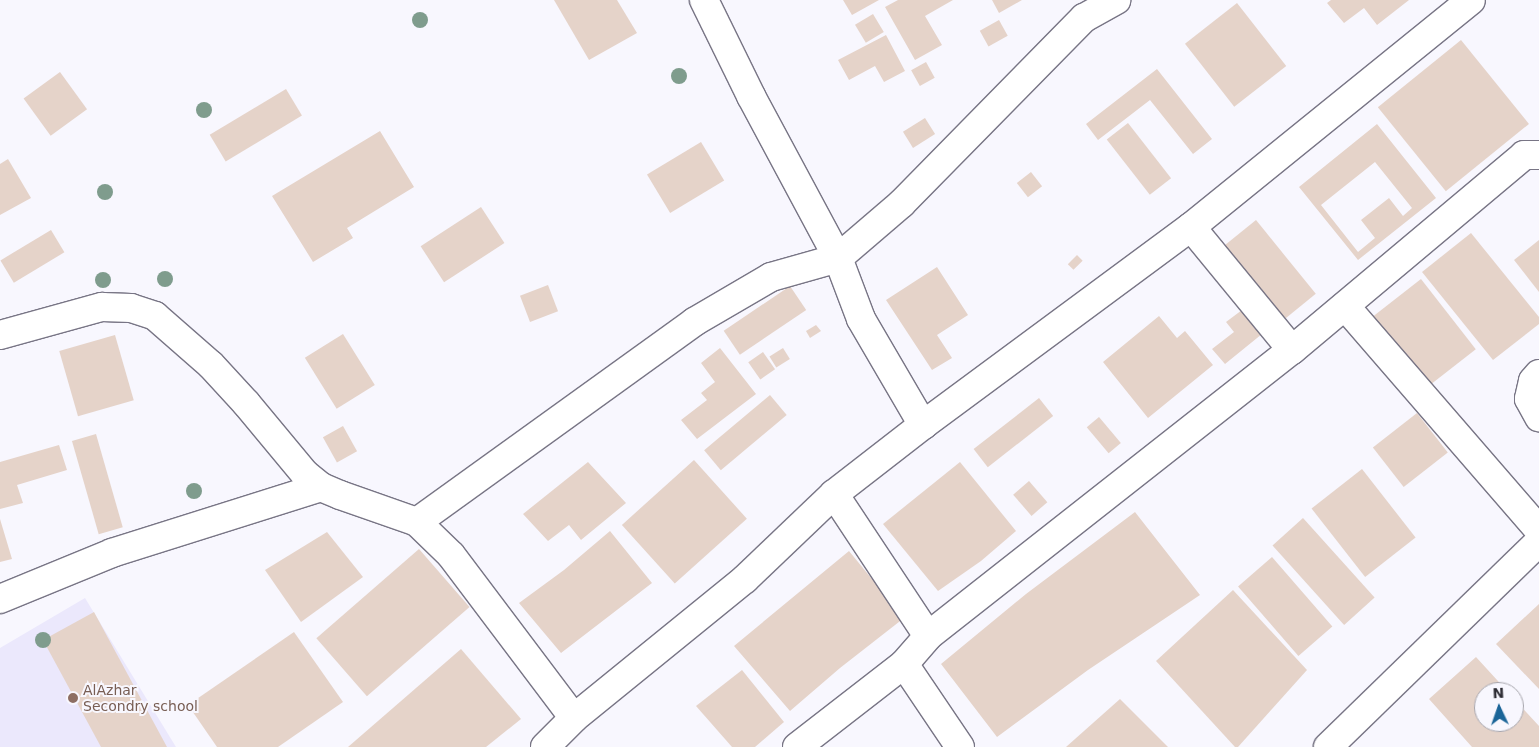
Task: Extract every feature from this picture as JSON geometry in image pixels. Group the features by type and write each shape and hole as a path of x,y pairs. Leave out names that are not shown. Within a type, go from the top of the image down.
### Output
{"street":[{"path":"704,0 751,96 838,258 861,319 923,425"},
{"path":"417,522 694,322 771,277 838,258 901,204 1084,18 1116,0"},
{"path":"545,747 574,718 745,579 834,494 923,425 1191,227 1471,0"},
{"path":"797,747 904,664 928,636 1292,350 1524,155 1539,155"},
{"path":"1191,227 1292,350"},
{"path":"1345,306 1539,530"},
{"path":"2,327 102,308 130,308 154,316 211,365 246,403 305,474 321,487 417,522 451,555 574,718"},
{"path":"1539,374 1533,381 1529,399 1539,417"},
{"path":"0,599 112,553 321,487"},
{"path":"834,494 928,636"},
{"path":"1328,747 1539,542"},
{"path":"904,664 960,747"}],"shaded area":[{"name":"AlAzhar Secondry school","path":"85,598 176,747 0,747 0,648"}],"building":[{"path":"554,0 617,0 637,33 589,60"},
{"path":"843,0 879,0 852,15"},
{"path":"898,0 953,0 925,16 942,45 915,60 885,7"},
{"path":"992,0 1022,0 999,13"},
{"path":"1331,0 1409,0 1377,25 1364,8 1344,23 1327,3"},
{"path":"1237,3 1286,66 1234,107 1185,44"},
{"path":"873,14 884,32 866,43 855,25"},
{"path":"999,20 1008,36 988,46 980,31"},
{"path":"886,35 905,71 884,82 875,66 849,80 838,60"},
{"path":"1461,40 1529,124 1446,191 1378,107"},
{"path":"926,62 935,78 920,86 911,70"},
{"path":"1157,69 1212,139 1193,154 1150,100 1098,140 1086,124"},
{"path":"60,72 87,109 51,136 24,98"},
{"path":"286,89 302,116 226,161 210,135"},
{"path":"925,118 935,134 913,148 903,132"},
{"path":"1128,123 1171,178 1150,195 1107,140"},
{"path":"1377,124 1436,198 1358,260 1299,187","holes":["1375,162 1412,208 1403,216 1389,198 1361,220 1375,238 1358,252 1321,205"]},
{"path":"380,131 414,187 347,228 353,238 313,262 272,196"},
{"path":"701,142 724,181 670,213 647,174"},
{"path":"8,159 31,198 0,215 0,164"},
{"path":"1031,172 1042,186 1028,197 1017,183"},
{"path":"481,207 504,243 444,282 421,246"},
{"path":"1256,220 1316,294 1281,322 1221,248"},
{"path":"51,230 64,252 14,283 0,260"},
{"path":"1471,233 1539,317 1539,324 1493,360 1422,272"},
{"path":"1539,240 1539,292 1514,260"},
{"path":"1077,255 1083,261 1073,270 1068,264"},
{"path":"937,267 968,315 937,335 952,358 932,370 886,300"},
{"path":"1421,279 1476,349 1426,388 1371,318"},
{"path":"548,285 558,311 530,322 520,296"},
{"path":"790,286 806,310 740,355 724,331"},
{"path":"1242,310 1262,334 1225,364 1212,349 1234,332 1226,322"},
{"path":"1159,316 1177,338 1185,331 1213,365 1148,418 1103,362"},
{"path":"816,325 821,331 810,338 806,331"},
{"path":"343,334 375,385 337,409 305,358"},
{"path":"115,335 134,400 78,416 59,351"},
{"path":"720,348 756,394 697,439 681,420 707,400 701,393 715,382 701,363"},
{"path":"783,348 790,359 776,368 769,356"},
{"path":"763,352 775,369 760,380 748,362"},
{"path":"770,395 787,415 721,470 704,450"},
{"path":"1039,398 1053,416 988,467 974,449"},
{"path":"1417,413 1448,452 1404,487 1373,447"},
{"path":"1099,417 1121,443 1109,453 1087,427"},
{"path":"343,426 357,451 337,463 323,437"},
{"path":"96,434 123,527 99,534 72,441"},
{"path":"59,445 67,470 17,485 23,503 0,509 0,462"},
{"path":"694,460 747,519 675,584 622,525"},
{"path":"588,462 626,503 581,540 569,525 548,541 523,514"},
{"path":"960,462 1016,531 981,561 938,591 883,524"},
{"path":"1362,469 1416,538 1365,577 1312,508"},
{"path":"1029,481 1047,502 1032,516 1013,495"},
{"path":"1135,512 1200,595 1088,670 997,737 941,664 1026,594"},
{"path":"1303,518 1375,598 1344,625 1273,545"},
{"path":"0,519 12,559 0,562"},
{"path":"610,531 652,583 561,653 519,603 564,570"},
{"path":"327,532 363,577 301,622 265,570"},
{"path":"419,549 470,607 367,696 316,638"},
{"path":"849,551 904,618 840,668 790,711 734,646"},
{"path":"1272,557 1332,626 1298,656 1238,587"},
{"path":"1233,590 1307,670 1238,747 1235,747 1156,661"},
{"path":"1539,604 1539,689 1496,644"},
{"path":"94,612 167,747 101,747 43,640"},
{"path":"294,632 343,702 278,747 217,747 188,705"},
{"path":"461,649 521,719 486,747 348,747"},
{"path":"1476,657 1499,682 1474,682 1474,732 1524,732 1524,710 1539,726 1539,747 1472,747 1429,699"},
{"path":"742,670 784,722 755,747 732,747 696,706"},
{"path":"1120,699 1168,747 1066,747"}],"place":[{"name":"AlAzhar Secondry school","path":"73,698"}]}
